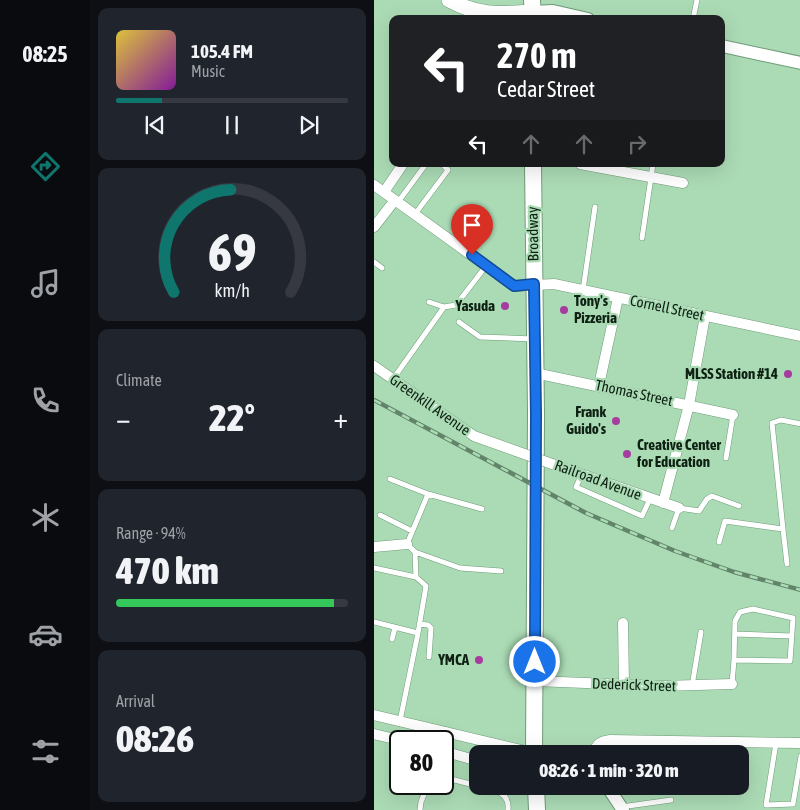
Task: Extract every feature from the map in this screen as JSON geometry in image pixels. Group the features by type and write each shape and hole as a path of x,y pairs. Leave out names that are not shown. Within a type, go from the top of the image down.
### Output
{"highway":[{"name":"Broadway","path":"533,167 535,681 538,745"},
{"path":"536,795 537,810"}],"main road":[{"path":"450,0 472,10 488,14 532,10"}],"street":[{"path":"532,10 553,11 571,15"},
{"path":"725,47 800,62"},
{"path":"384,192 401,167"},
{"path":"596,167 683,183"},
{"name":"Cornell Street","path":"374,185 514,286 554,284 800,336"},
{"path":"374,227 396,201"},
{"path":"599,385 618,298"},
{"path":"663,503 689,405 705,316"},
{"name":"Greenkill Avenue","path":"374,366 474,436 516,451"},
{"name":"Thomas Street","path":"535,373 734,415"},
{"name":"Railroad Avenue","path":"516,451 679,508"},
{"path":"374,547 407,544"},
{"path":"623,622 624,684"},
{"name":"Dederick Street","path":"535,681 692,686 732,684"},
{"path":"374,715 437,730"},
{"path":"395,730 398,721"},
{"path":"374,734 389,737"},
{"path":"454,734 503,745"},
{"path":"596,745 602,741 610,740 800,743"},
{"path":"454,754 469,758"},
{"path":"613,795 622,808"}],"lane":[{"path":"694,15 697,0"},
{"path":"396,201 424,167"},
{"path":"415,214 448,170 445,167"},
{"path":"642,238 652,167"},
{"path":"583,290 595,207"},
{"path":"374,262 382,268"},
{"path":"429,302 444,307 456,304 486,266"},
{"path":"392,379 444,307"},
{"path":"459,322 480,337 534,338"},
{"path":"726,458 734,415"},
{"path":"787,564 772,423 781,420 800,424"},
{"path":"582,474 576,487 642,516 650,498"},
{"path":"390,479 428,494 482,509"},
{"path":"428,494 407,544 415,552 460,568 501,571"},
{"path":"672,528 679,508 700,511 707,499 712,496 739,506"},
{"path":"380,515 412,531"},
{"path":"719,542 725,521 783,529"},
{"path":"415,552 416,577"},
{"path":"374,568 416,577 426,586 418,633 398,721"},
{"path":"732,684 735,621 740,612 752,609 800,619"},
{"path":"734,660 790,661 793,618"},
{"path":"374,622 418,633"},
{"path":"419,624 431,628 429,657"},
{"path":"392,639 394,628"},
{"path":"692,686 701,632"},
{"path":"734,634 792,636"},
{"path":"776,743 766,805 793,804 800,756"},
{"path":"454,780 469,784"},
{"path":"420,810 423,795"},
{"path":"503,795 509,802 508,810"},
{"path":"622,808 670,800"}],"railway":[{"path":"374,400 586,513 675,551 734,572 801,590"}],"place":[{"name":"Yasuda","path":"505,306"},
{"name":"Tony's Pizzeria","path":"564,310"},
{"name":"MLSS Station #14","path":"788,374"},
{"name":"Frank Guido's","path":"616,421"},
{"name":"Creative Center for Education","path":"627,454"},
{"name":"YMCA","path":"479,660"}],"route":[{"path":"472,255 514,286 534,284 536,414 535,662"}]}
